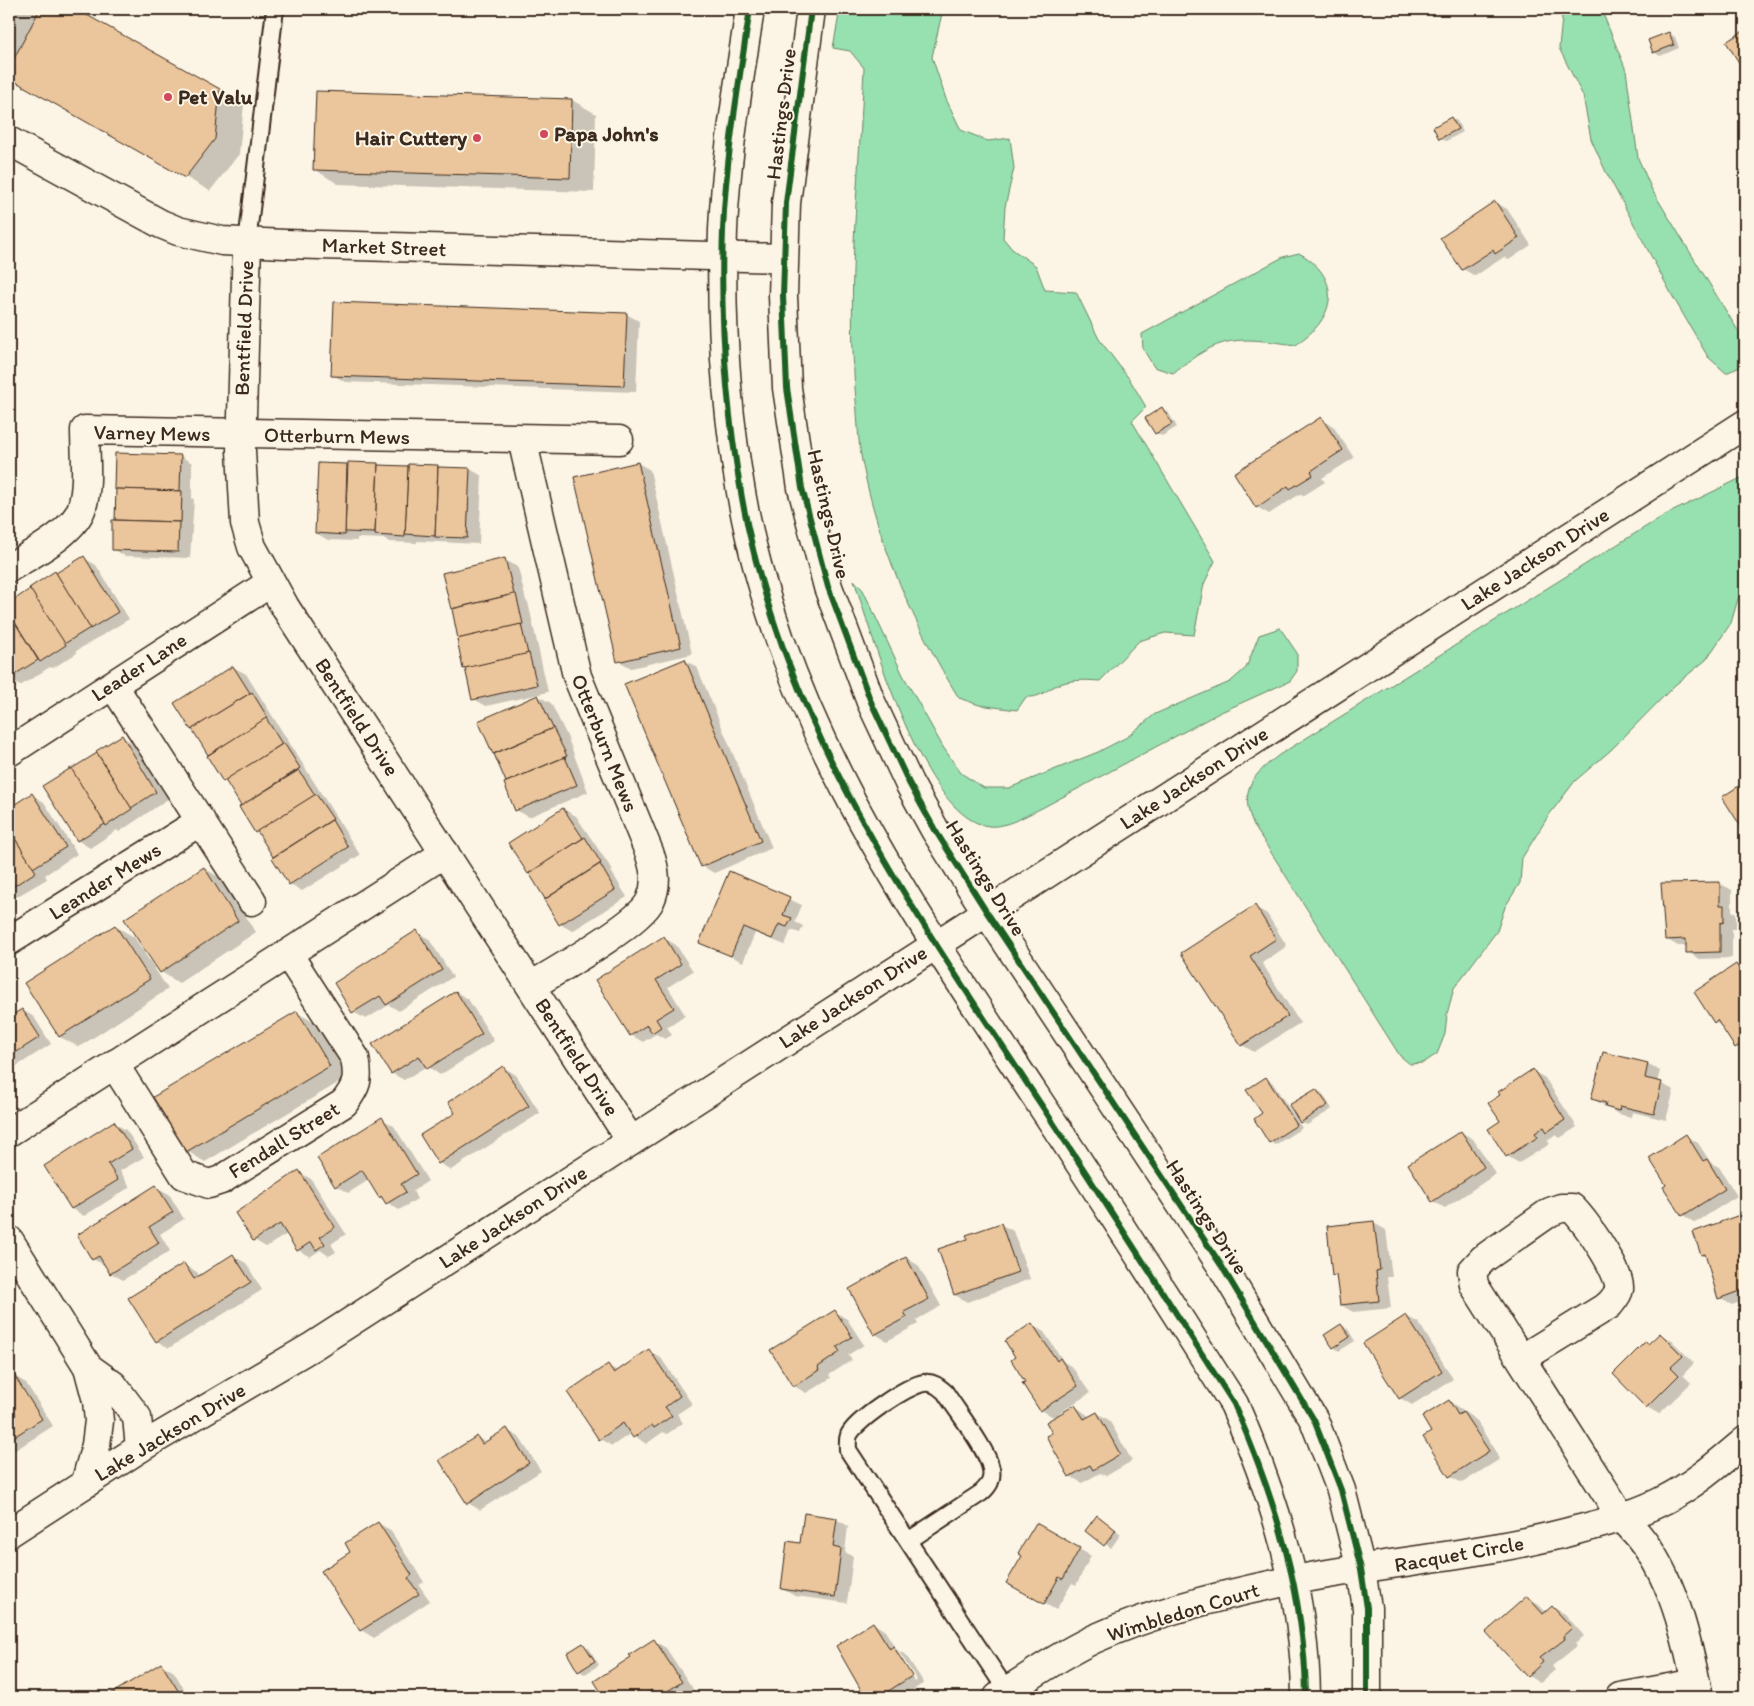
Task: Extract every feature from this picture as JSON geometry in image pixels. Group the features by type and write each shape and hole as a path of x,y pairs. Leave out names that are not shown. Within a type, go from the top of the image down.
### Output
{"street":[{"path":"750,9 732,131 723,228 723,306 729,403 742,499 760,574 788,664 827,755 882,860 1234,1404 1258,1458 1277,1514 1294,1580 1306,1659 1306,1697"},
{"name":"Hastings Drive","path":"811,9 786,203 783,258 787,388 802,488 828,587 871,702 909,783 935,830 986,912 1221,1266 1314,1420 1341,1490 1361,1570 1367,1608 1367,1697"},
{"name":"Market Street","path":"9,141 161,224 206,239 247,243 783,258"},
{"name":"Bentfield Drive","path":"247,243 241,435 245,523 252,547 270,583 631,1141"},
{"name":"Lake Jackson Drive","path":"9,1533 140,1448 314,1346 935,944 1745,424"},
{"name":"Varney Mews","path":"9,568 56,538 81,509 85,493 85,430 241,435"},
{"name":"Otterburn Mews","path":"241,435 619,440"},
{"name":"Otterburn Mews","path":"522,439 577,676 649,852 656,880 652,897 644,911 532,986"},
{"name":"Leader Lane","path":"9,752 270,583"},
{"path":"113,685 252,901"},
{"name":"Leander Mews","path":"9,941 201,821"},
{"path":"9,1132 445,853"},
{"name":"Fendall Street","path":"114,1064 184,1175 209,1184 221,1180 344,1103 354,1089 358,1074 355,1058 288,954"},
{"path":"1521,1359 1609,1305 1616,1297 1619,1288 1616,1275 1581,1217 1572,1208 1561,1208 1550,1212 1483,1259 1472,1271 1474,1285 1521,1359 1622,1518 1646,1545 1672,1594 1684,1625 1697,1690 1620,1697"},
{"path":"9,1240 88,1367 97,1401 99,1420 96,1445 85,1484"},
{"path":"88,1367 113,1385 137,1417 140,1448"},
{"name":"Racquet Circle","path":"1294,1580 1489,1551 1622,1518 1664,1500 1696,1481 1745,1442"},
{"name":"Wimbledon Court","path":"1002,1694 1054,1660 1094,1640 1135,1623 1209,1600 1294,1580"}],"lane":[{"path":"247,243 275,9"},
{"path":"908,1542 981,1493 989,1485 991,1477 988,1459 944,1392 935,1384 925,1383 913,1386 857,1423 849,1435 847,1442 848,1450 908,1542 1002,1694"}],"green space":[{"path":"840,9 943,9 932,57 946,99 961,130 988,141 1010,138 1014,168 1005,207 1003,238 1012,249 1036,266 1045,290 1076,292 1099,339 1130,380 1146,407 1132,421 1215,561 1204,584 1194,635 1165,633 1139,641 1100,681 1066,682 1038,696 1026,697 1017,710 979,705 959,698 927,642 900,584 869,492 859,439 852,317 854,234 864,68 850,51 833,48"},
{"path":"1557,9 1601,9 1626,70 1638,158 1652,190 1745,342 1745,357 1740,367 1726,373 1708,357 1673,297 1605,170 1591,139 1583,96 1559,48 1562,18"},
{"path":"1299,253 1317,266 1323,275 1329,293 1329,303 1319,324 1296,345 1244,340 1230,341 1204,351 1173,373 1154,367 1143,349 1142,334 1283,257"},
{"path":"1745,476 1745,590 1738,599 1731,623 1706,660 1675,685 1611,750 1575,781 1549,815 1522,858 1520,883 1505,907 1497,931 1454,988 1447,1014 1445,1034 1437,1054 1423,1063 1410,1064 1400,1056 1253,824 1247,801 1251,784 1255,777 1279,755 1663,516"},
{"path":"854,580 863,590 903,675 943,747 961,773 984,788 1009,788 1098,752 1127,737 1155,714 1230,682 1246,668 1259,635 1280,628 1297,653 1297,671 1290,681 1219,713 1042,808 1009,823 989,826 965,816 943,793 922,760 887,680"}],"building":[{"path":"40,9 76,9 220,89 215,139 185,178 9,78 9,68"},
{"path":"1745,30 1745,72 1726,42"},
{"path":"1669,32 1674,45 1653,53 1648,40"},
{"path":"316,91 572,99 570,178 313,170"},
{"path":"1451,117 1458,129 1439,139 1433,127"},
{"path":"1495,201 1519,238 1495,254 1493,250 1462,270 1440,238"},
{"path":"334,302 627,313 624,386 331,376"},
{"path":"1162,407 1172,424 1155,434 1145,418"},
{"path":"1321,417 1343,450 1311,471 1313,475 1290,489 1288,486 1256,508 1234,473"},
{"path":"115,453 181,455 180,491 114,489"},
{"path":"348,462 378,463 375,533 345,532"},
{"path":"638,462 681,647 617,662 574,477"},
{"path":"318,463 347,464 345,535 315,533"},
{"path":"408,464 438,465 435,536 405,534"},
{"path":"378,465 408,466 405,537 375,535"},
{"path":"438,467 470,468 467,538 435,537"},
{"path":"116,489 182,491 181,522 115,520"},
{"path":"112,520 179,522 178,552 112,550"},
{"path":"84,556 118,612 90,629 56,573"},
{"path":"505,558 514,594 451,609 442,573"},
{"path":"55,571 90,628 64,644 29,588"},
{"path":"30,589 66,645 40,662 9,613 9,603"},
{"path":"516,594 523,624 458,639 452,609"},
{"path":"9,613 38,660 9,678"},
{"path":"521,624 528,654 463,669 457,639"},
{"path":"529,653 537,685 472,700 465,668"},
{"path":"685,659 761,841 701,867 624,684"},
{"path":"233,666 250,693 191,730 174,703"},
{"path":"252,692 268,718 208,755 192,729"},
{"path":"538,695 553,728 493,754 478,721"},
{"path":"266,718 282,744 223,782 207,756"},
{"path":"553,728 567,756 506,782 494,754"},
{"path":"122,735 156,792 131,808 96,751"},
{"path":"284,743 300,768 241,806 225,780"},
{"path":"97,753 132,809 106,826 71,769"},
{"path":"565,757 577,785 515,811 504,783"},
{"path":"71,768 105,824 77,841 42,786"},
{"path":"299,770 315,795 255,833 239,807"},
{"path":"1745,782 1745,833 1722,797"},
{"path":"32,793 66,847 33,868 9,829 9,808"},
{"path":"316,794 333,819 273,857 257,831"},
{"path":"563,808 583,838 528,874 508,843"},
{"path":"332,820 348,847 289,885 272,858"},
{"path":"9,829 36,872 9,889"},
{"path":"585,837 601,863 545,899 529,873"},
{"path":"600,864 615,890 559,925 544,900"},
{"path":"204,867 238,921 160,973 124,919"},
{"path":"729,871 790,897 783,915 792,918 787,927 779,924 772,939 743,927 731,956 699,943"},
{"path":"1720,882 1720,905 1724,905 1724,922 1720,923 1720,952 1686,953 1686,939 1665,940 1661,883"},
{"path":"1255,905 1276,939 1250,956 1288,1016 1241,1046 1181,953"},
{"path":"115,925 150,979 59,1037 24,983"},
{"path":"417,930 442,970 386,1005 380,996 352,1013 334,983"},
{"path":"664,936 681,964 656,980 674,1008 656,1019 661,1027 652,1033 647,1025 630,1036 595,980"},
{"path":"1736,964 1745,977 1745,1041 1735,1048 1717,1020 1714,1023 1694,992"},
{"path":"456,991 482,1034 427,1069 419,1056 391,1074 372,1044"},
{"path":"22,1009 40,1037 9,1057 9,1017"},
{"path":"297,1011 330,1066 186,1152 153,1097"},
{"path":"1603,1052 1648,1063 1645,1078 1662,1082 1654,1114 1620,1106 1619,1111 1605,1107 1606,1103 1591,1099"},
{"path":"503,1066 529,1106 438,1164 420,1135 455,1113 448,1102"},
{"path":"1533,1069 1565,1120 1547,1132 1544,1127 1535,1133 1538,1137 1506,1157 1488,1129 1500,1121 1488,1103 1500,1095 1498,1092"},
{"path":"1266,1077 1297,1125 1269,1143 1254,1119 1262,1113 1246,1090"},
{"path":"1316,1089 1328,1105 1300,1123 1289,1105"},
{"path":"382,1117 417,1174 401,1184 406,1192 386,1204 381,1196 379,1198 362,1170 335,1187 317,1158"},
{"path":"114,1121 132,1149 108,1164 118,1180 71,1209 44,1166"},
{"path":"1461,1131 1484,1167 1432,1202 1408,1164"},
{"path":"1686,1134 1703,1161 1707,1159 1725,1189 1682,1216 1663,1187 1666,1185 1649,1158"},
{"path":"299,1170 335,1227 320,1237 325,1244 316,1250 311,1242 297,1251 280,1224 253,1241 235,1213"},
{"path":"156,1185 173,1212 149,1227 159,1243 110,1274 99,1256 92,1260 77,1235"},
{"path":"1745,1213 1745,1289 1718,1299 1705,1254 1701,1255 1693,1232"},
{"path":"1374,1221 1380,1270 1376,1271 1379,1301 1340,1305 1336,1275 1332,1276 1327,1226"},
{"path":"1001,1223 1018,1272 954,1295 938,1249 968,1239 966,1235"},
{"path":"233,1254 251,1282 156,1342 128,1298 184,1263 194,1279"},
{"path":"906,1257 929,1299 904,1312 907,1317 874,1335 849,1289"},
{"path":"835,1310 852,1337 837,1347 840,1352 818,1367 819,1370 793,1387 770,1350"},
{"path":"1406,1315 1442,1371 1399,1399 1363,1343"},
{"path":"1032,1323 1057,1361 1060,1358 1078,1386 1040,1411 1022,1383 1025,1382 1011,1360 1015,1357 1005,1341"},
{"path":"1341,1324 1350,1337 1333,1348 1324,1335"},
{"path":"1660,1333 1683,1356 1671,1367 1679,1375 1646,1408 1613,1374 1646,1341 1648,1344"},
{"path":"649,1349 680,1396 665,1407 672,1416 654,1428 652,1425 633,1438 623,1423 599,1440 567,1392 608,1364 614,1373"},
{"path":"14,1375 42,1419 9,1440 9,1378"},
{"path":"1449,1400 1458,1415 1463,1412 1489,1451 1449,1477 1423,1437 1431,1432 1422,1417"},
{"path":"1075,1405 1084,1419 1097,1412 1120,1454 1093,1470 1090,1465 1069,1477 1046,1436 1052,1433 1046,1422"},
{"path":"507,1428 529,1463 467,1504 439,1460 477,1436 482,1444"},
{"path":"804,1513 837,1518 833,1547 841,1549 835,1597 781,1589 787,1541 800,1543"},
{"path":"1097,1515 1116,1530 1104,1546 1085,1531"},
{"path":"378,1522 412,1575 408,1578 419,1594 360,1631 321,1571 350,1552 345,1543"},
{"path":"1036,1523 1080,1548 1063,1579 1059,1577 1044,1604 1006,1583 1022,1556 1018,1553"},
{"path":"1527,1596 1543,1614 1552,1606 1572,1628 1563,1636 1565,1639 1540,1658 1543,1662 1527,1677 1486,1632"},
{"path":"873,1622 890,1649 893,1646 912,1676 879,1697 865,1697 836,1646"},
{"path":"654,1639 682,1682 658,1697 652,1690 641,1697 604,1697 594,1681 631,1657 629,1655"},
{"path":"583,1643 595,1661 578,1672 567,1653"},
{"path":"161,1663 182,1697 106,1697"}],"cycle path":[{"path":"750,9 727,175 722,263 723,331 728,398 742,498 761,581 787,660 820,737 857,811 898,883 1234,1404 1275,1511 1285,1547 1300,1621 1306,1697"},
{"path":"811,9 786,203 783,296 787,388 802,488 828,587 871,702 909,783 935,830 986,911 1221,1265 1314,1420 1341,1490 1361,1569 1367,1608 1367,1697"}],"place":[{"name":"Pet Valu","path":"168,97"},
{"name":"Papa John's","path":"544,134"},
{"name":"Hair Cuttery","path":"477,138"}]}
